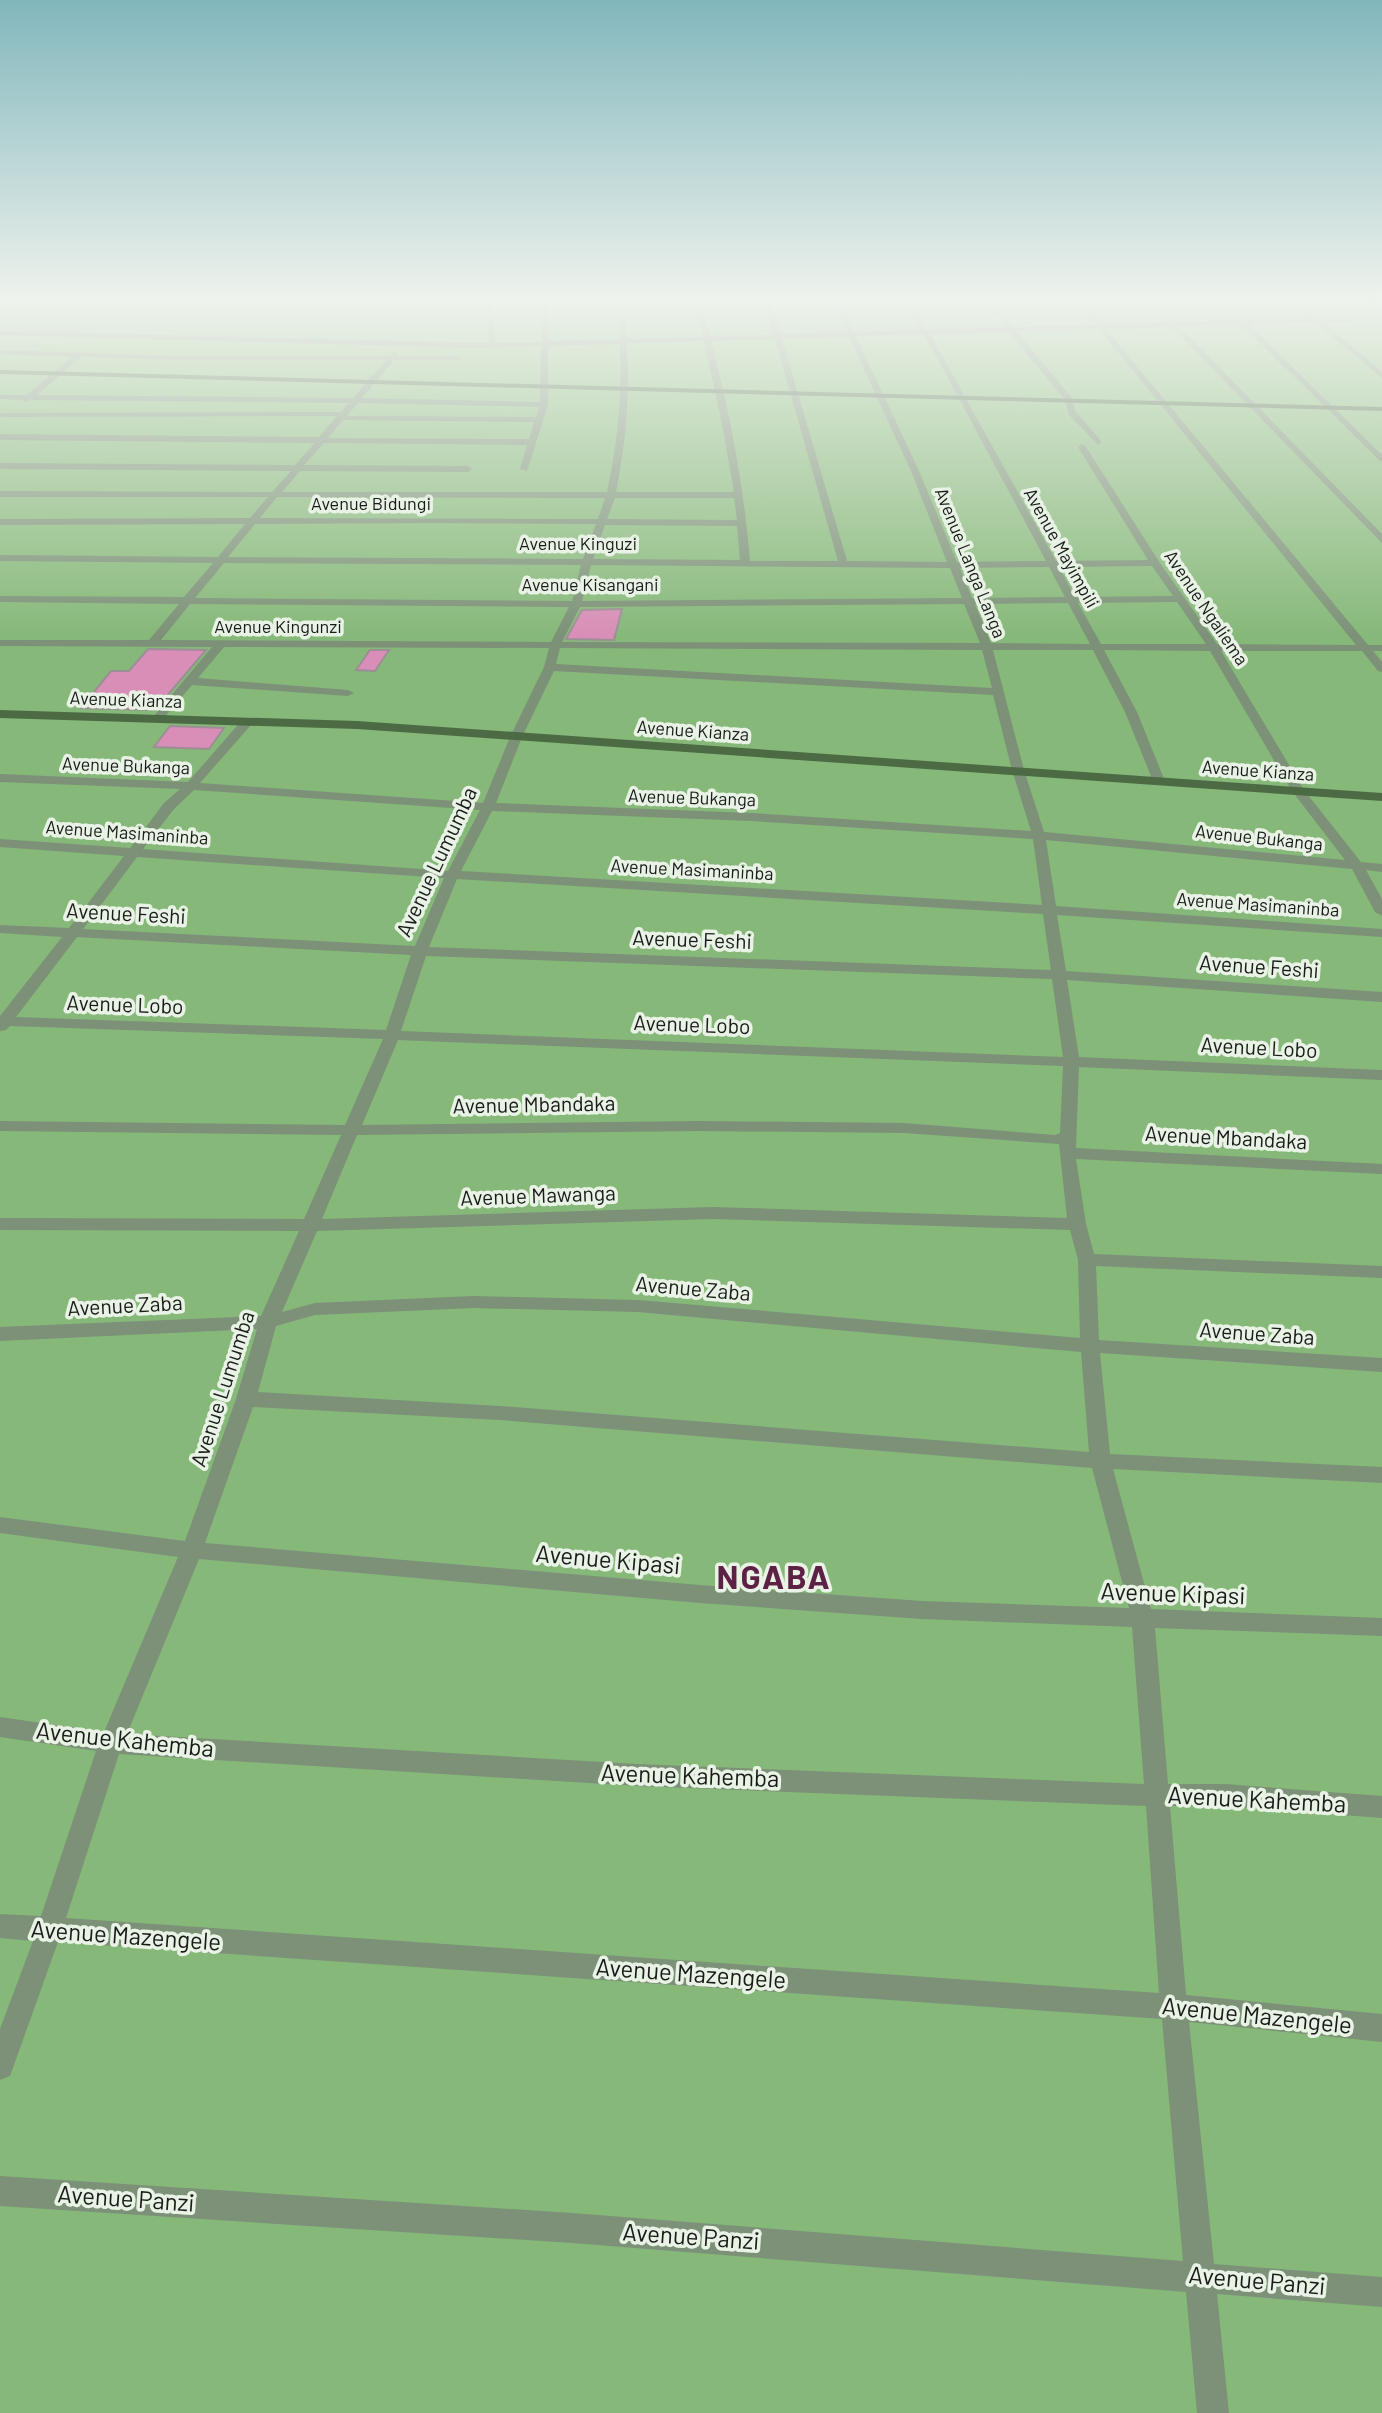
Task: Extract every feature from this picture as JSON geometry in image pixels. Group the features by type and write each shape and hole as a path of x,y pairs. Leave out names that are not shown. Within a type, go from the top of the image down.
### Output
{"main road":[{"name":"Avenue Kianza","path":"0,714 357,725 1382,797"}],"street":[{"path":"152,643 346,412"},
{"path":"524,469 543,412"},
{"name":"Avenue Lumumba","path":"0,2066 111,1743 192,1550 246,1399 268,1322 393,1036 420,951 452,876 488,807 516,737 550,667 556,643 576,604 587,562 611,495 621,446 624,412"},
{"path":"723,412 743,523 745,562"},
{"path":"800,412 843,563"},
{"name":"Avenue Langa Langa","path":"886,412 915,471 988,648 1018,770 1039,835 1071,1060 1067,1144 1077,1224 1087,1261 1090,1346 1100,1461 1143,1620 1174,2007 1213,2413"},
{"name":"Avenue Mayimpili","path":"968,412 1097,647 1130,712 1159,781"},
{"path":"1072,412 1098,442"},
{"path":"1169,412 1199,444 1382,668"},
{"path":"1256,412 1382,540"},
{"path":"1332,412 1382,460"},
{"path":"0,422 4,415 342,416 541,420"},
{"path":"0,437 532,442"},
{"name":"Avenue Ngaliema","path":"1082,446 1155,563 1214,648 1298,791 1356,865 1382,912"},
{"path":"0,466 468,469"},
{"path":"0,494 737,495"},
{"name":"Avenue Bidungi","path":"0,522 253,520 743,523"},
{"name":"Avenue Kinguzi","path":"0,558 955,565 1155,563"},
{"name":"Avenue Kisangani","path":"0,599 576,604 1181,599"},
{"name":"Avenue Kingunzi","path":"0,643 1382,648"},
{"path":"158,718 220,645"},
{"path":"550,667 999,692"},
{"path":"190,681 348,693"},
{"path":"2,1024 169,806 191,786 247,722"},
{"name":"Avenue Bukanga","path":"0,778 191,786 488,807 751,817 1039,835 1382,868"},
{"name":"Avenue Masimaninba","path":"0,843 452,876 1050,910 1382,933"},
{"name":"Avenue Feshi","path":"0,929 420,951 1060,975 1382,997"},
{"name":"Avenue Lobo","path":"2,1024 1071,1060 1382,1075"},
{"name":"Avenue Mbandaka","path":"0,1126 353,1130 699,1126 904,1128 1382,1169"},
{"name":"Avenue Mawanga","path":"0,1224 312,1225 713,1213 1077,1224"},
{"path":"1087,1261 1382,1272"},
{"name":"Avenue Zaba","path":"0,1334 268,1322 315,1310 473,1302 638,1306 1090,1346 1382,1365"},
{"path":"246,1399 500,1413 1100,1461 1382,1475"},
{"name":"Avenue Kipasi","path":"0,1525 192,1550 714,1595 922,1610 1382,1627"},
{"name":"Avenue Kahemba","path":"0,1727 111,1743 637,1775 1156,1795 1225,1795 1382,1807"},
{"name":"Avenue Mazengele","path":"0,1926 48,1932 1174,2007 1382,2028"},
{"name":"Avenue Panzi","path":"0,2191 572,2228 1382,2292"}],"shaded area":[{"path":"0,412 1382,412 1382,2413 0,2413"}],"building":[{"path":"622,609 614,640 566,639 582,610"},
{"path":"148,649 206,650 155,710 81,708 111,671 129,671"},
{"path":"370,650 389,650 375,671 356,670"},
{"path":"170,726 224,728 209,749 154,747"}],"district":[{"name":"NGABA","path":"774,1577"}]}
